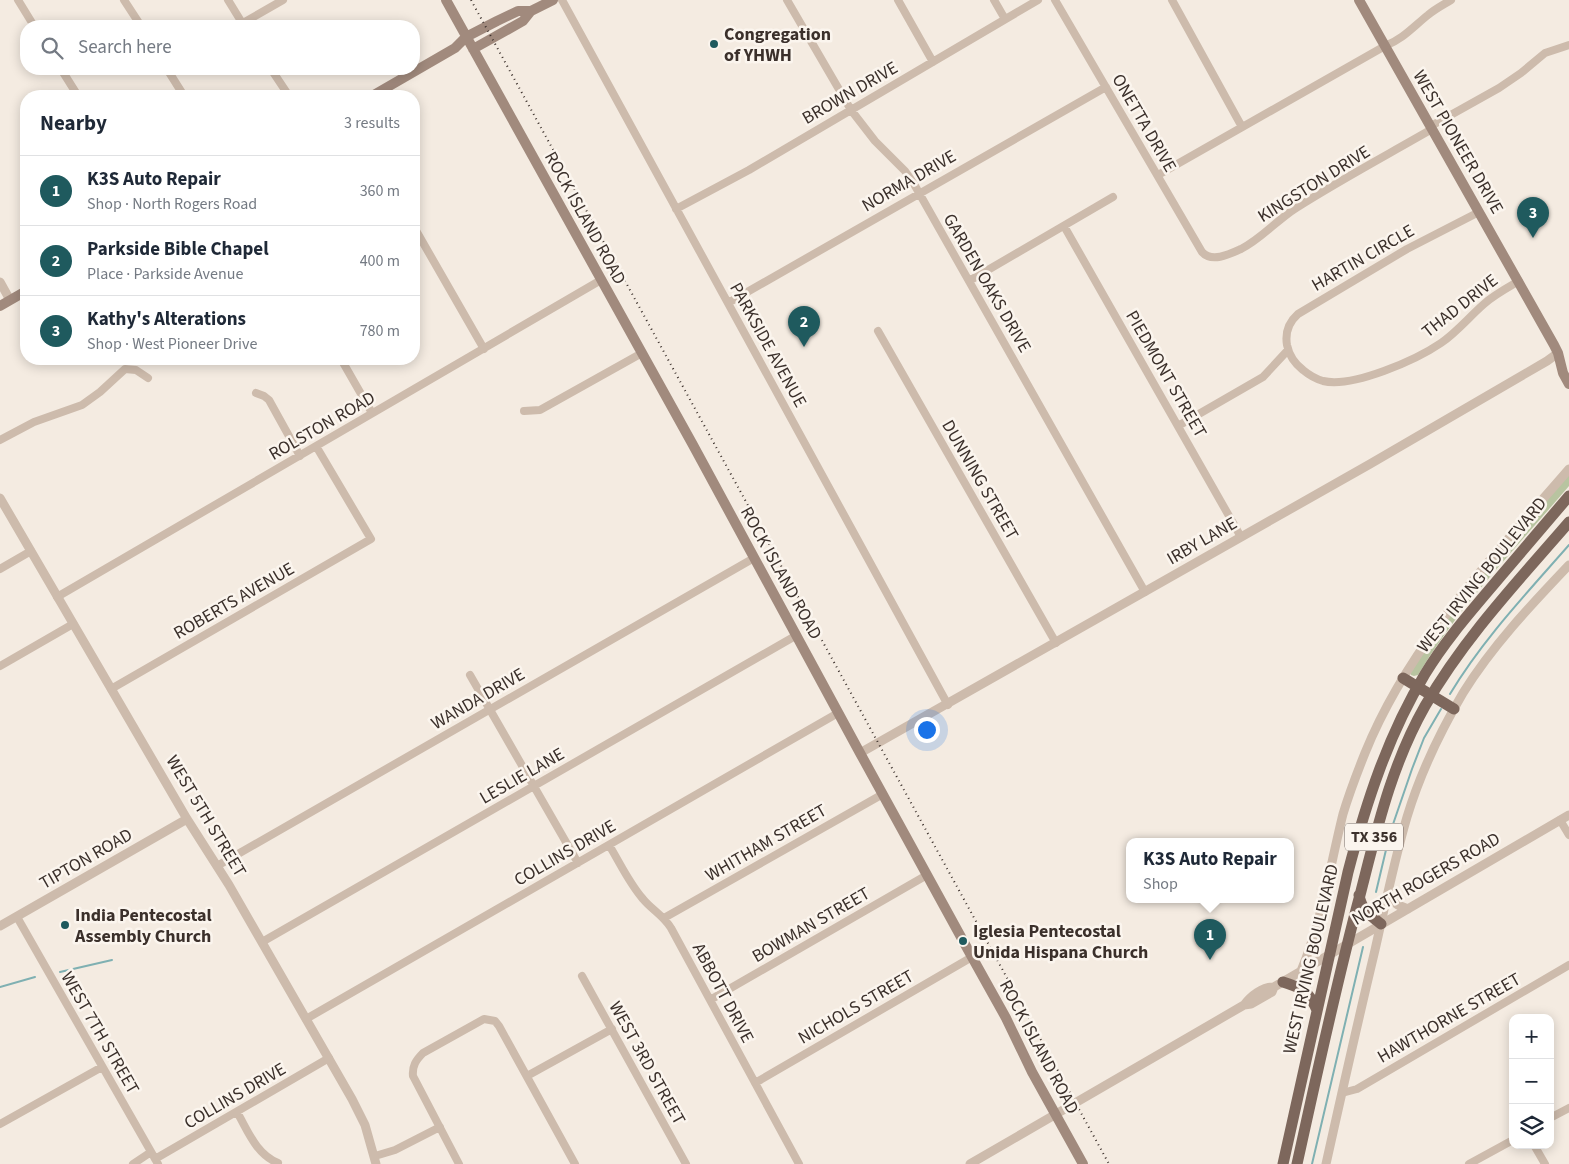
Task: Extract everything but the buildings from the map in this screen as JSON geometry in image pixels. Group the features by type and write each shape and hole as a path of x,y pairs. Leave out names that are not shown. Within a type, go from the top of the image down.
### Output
{"main road":[{"name":"ROCK ISLAND ROAD","path":"446,0 797,635 1083,1164"},
{"path":"455,48 473,49 523,21 531,12 554,0"},
{"name":"WEST PIONEER DRIVE","path":"1359,0 1558,352 1569,363"},
{"path":"420,68 455,48 466,37 518,11 531,12"},
{"path":"382,90 408,75"},
{"path":"0,306 20,294"},
{"name":"WEST PIONEER DRIVE","path":"1558,352 1562,372 1569,384"},
{"name":"WEST IRVING BOULEVARD","path":"1283,1164 1316,1010 1359,830 1371,791 1400,722 1426,673 1459,626 1569,496"},
{"name":"WEST IRVING BOULEVARD","path":"1297,1164 1346,944 1382,808 1412,732 1457,656 1482,623 1569,522"},
{"path":"1403,678 1454,709"},
{"path":"1360,895 1361,905 1365,911 1381,924"},
{"path":"1278,984 1303,989 1311,996 1316,1010"}],"street":[{"path":"18,0 30,20"},
{"path":"124,0 137,20"},
{"path":"228,0 241,20"},
{"path":"252,20 283,0"},
{"name":"PARKSIDE AVENUE","path":"562,0 948,704"},
{"name":"GARDEN OAKS DRIVE","path":"787,0 850,110 875,141 904,171 919,193 1145,592"},
{"path":"898,0 933,62"},
{"path":"994,0 1005,19"},
{"name":"BROWN DRIVE","path":"676,209 732,179 1038,0"},
{"name":"ONETTA DRIVE","path":"1056,0 1202,252 1210,258"},
{"path":"1172,0 1242,127"},
{"path":"1158,175 1385,46 1396,42 1428,15 1452,0"},
{"name":"KINGSTON DRIVE","path":"1210,258 1240,249 1252,242 1295,209 1499,88 1545,53 1569,45"},
{"path":"65,75 74,90"},
{"path":"171,75 180,90"},
{"path":"275,75 285,90"},
{"name":"NORMA DRIVE","path":"728,303 1106,87"},
{"path":"969,281 1113,197"},
{"name":"HARTIN CIRCLE","path":"1288,350 1286,340 1288,326 1292,318 1407,249 1479,212"},
{"name":"PIEDMONT STREET","path":"1064,226 1241,537"},
{"path":"420,237 484,348"},
{"name":"ROLSTON ROAD","path":"57,597 601,280"},
{"name":"THAD DRIVE","path":"1288,350 1293,361 1298,366 1310,375 1324,381 1342,381 1373,374 1411,360 1440,344 1459,329 1484,303 1519,281"},
{"path":"0,282 10,300"},
{"name":"DUNNING STREET","path":"878,331 1056,643"},
{"path":"1178,426 1263,377 1288,350"},
{"name":"IRBY LANE","path":"860,753 1241,537 1547,361 1558,352"},
{"path":"524,411 540,410 642,353"},
{"path":"344,365 372,414"},
{"path":"0,440 34,422 82,404 100,392 125,369 136,370 148,378"},
{"path":"256,393 269,400 300,456"},
{"name":"ROBERTS AVENUE","path":"111,689 371,539 316,446"},
{"name":"WEST IRVING BOULEVARD","path":"1301,971 1308,955 1344,812 1353,784 1376,729 1403,678 1458,598 1569,469"},
{"name":"WEST 5TH STREET","path":"0,498 329,1058 360,1113 368,1132 375,1160"},
{"path":"0,569 31,551"},
{"name":"WANDA DRIVE","path":"217,866 754,558"},
{"path":"1326,1164 1387,896 1407,818 1427,764 1454,709 1491,654 1569,565"},
{"path":"0,666 73,624"},
{"name":"LESLIE LANE","path":"262,942 797,635"},
{"path":"470,675 578,863"},
{"name":"COLLINS DRIVE","path":"306,1019 838,713"},
{"name":"WHITHAM STREET","path":"664,918 883,794"},
{"name":"NORTH ROGERS ROAD","path":"970,1164 1244,1005 1257,992 1278,984 1301,971 1569,815"},
{"name":"TIPTON ROAD","path":"0,926 187,819"},
{"path":"1560,820 1569,836"},
{"name":"ABBOTT DRIVE","path":"609,845 634,888 664,918 671,928 799,1164"},
{"name":"BOWMAN STREET","path":"710,1000 927,875"},
{"path":"1387,896 1398,905 1408,908"},
{"name":"WEST 7TH STREET","path":"16,917 155,1159"},
{"name":"NICHOLS STREET","path":"755,1082 972,957"},
{"name":"HAWTHORNE STREET","path":"1342,1093 1357,1089 1569,965"},
{"name":"WEST 3RD STREET","path":"582,976 686,1164"},
{"path":"459,1164 413,1076 412,1069 422,1053 484,1019 495,1021 499,1026 575,1164"},
{"path":"527,1076 612,1029"},
{"name":"COLLINS DRIVE","path":"133,1164 155,1159 329,1058"},
{"path":"0,1124 102,1067"},
{"path":"1554,1116 1569,1108"},
{"path":"237,1112 257,1148 268,1159 278,1163"},
{"path":"375,1160 440,1127"},
{"path":"1469,1164 1509,1142"},
{"path":"1536,1149 1545,1164"}],"green space":[{"path":"1569,474 1569,486 1470,601 1418,675 1411,675 1410,672 1460,602"}],"waterway":[{"path":"1450,694 1491,635 1569,545"},
{"path":"1376,892 1390,833 1412,769 1424,738 1441,709"},
{"path":"1312,1164 1363,947"},
{"path":"60,972 112,960"},
{"path":"0,987 35,977"}],"railway":[{"path":"471,0 1109,1164"}],"place":[{"name":"Congregation of YHWH","path":"714,44"},
{"name":"Kathy's Alterations","path":"1533,238"},
{"name":"Parkside Bible Chapel","path":"804,347"},
{"name":"India Pentecostal Assembly Church","path":"65,925"},
{"name":"Iglesia Pentecostal Unida Hispana Church","path":"963,941"},
{"name":"K3S Auto Repair","path":"1210,960"}]}
